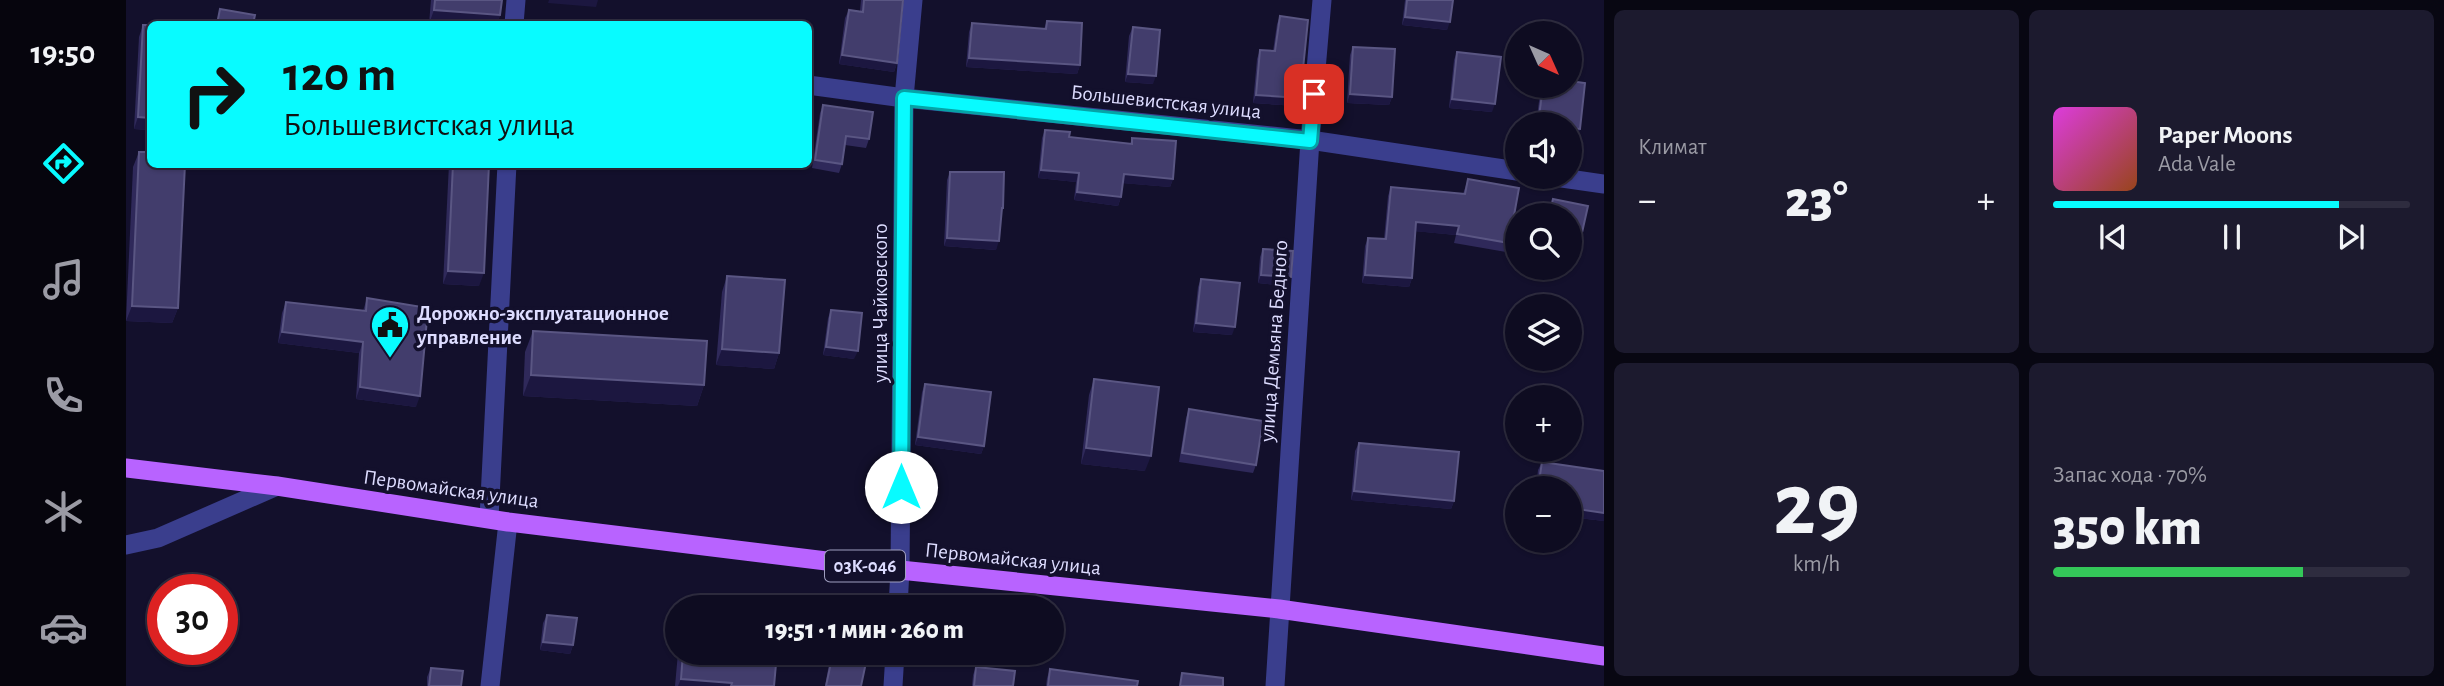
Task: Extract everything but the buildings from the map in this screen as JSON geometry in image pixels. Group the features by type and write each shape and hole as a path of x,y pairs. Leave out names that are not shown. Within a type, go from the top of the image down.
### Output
{"main road":[{"name":"Первомайская улица","path":"126,468 277,486 498,520 900,570 1279,609 1604,656"}],"street":[{"path":"514,21 516,0"},
{"name":"улица Чайковского","path":"899,595 904,98 913,0"},
{"name":"улица Демьяна Бедного","path":"1275,686 1310,141 1322,0"},
{"name":"Большевистская улица","path":"812,86 904,98 1310,141 1505,169"},
{"path":"490,686 498,520 507,168"},
{"path":"1582,181 1604,184"},
{"path":"126,545 158,538 277,486"},
{"path":"893,686 894,665"}],"place":[{"name":"Дорожно-эксплуатационное управление","path":"390,359"}],"route":[{"path":"901,487 904,98 1310,141 1314,94"}]}
